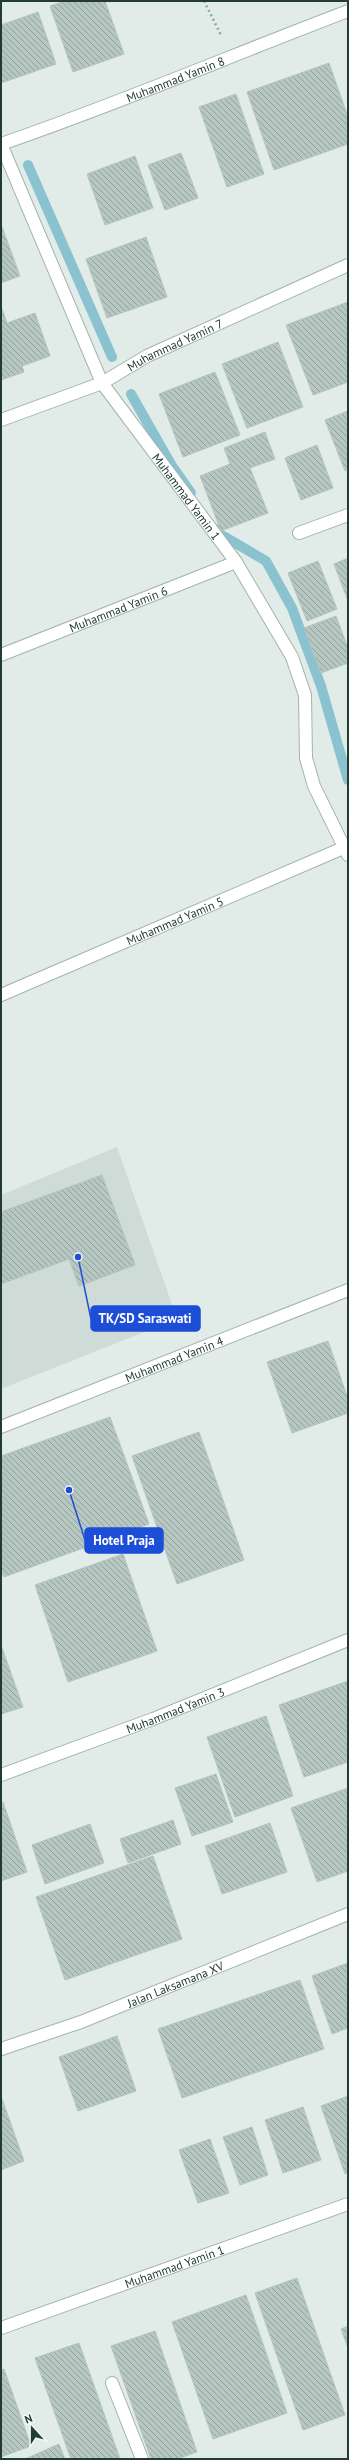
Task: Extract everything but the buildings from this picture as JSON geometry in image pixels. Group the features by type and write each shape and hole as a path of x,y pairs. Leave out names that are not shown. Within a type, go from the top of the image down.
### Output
{"street":[{"name":"Muhammad Yamin 8","path":"1,144 76,118 231,55 348,11"},
{"name":"Muhammad Yamin 1","path":"1,144 102,384 236,562 292,657 305,695 306,758 314,786 347,850"},
{"name":"Muhammad Yamin 7","path":"1,420 102,384 147,356 348,265"},
{"path":"299,533 348,515"},
{"name":"Muhammad Yamin 6","path":"1,655 236,562"},
{"name":"Muhammad Yamin 5","path":"1,995 347,850"},
{"name":"Muhammad Yamin 4","path":"1,1427 348,1290"},
{"name":"Muhammad Yamin 3","path":"1,1775 153,1719 348,1640"},
{"name":"Jalan Laksamana XV","path":"1,2049 81,2022 348,1914"},
{"name":"Muhammad Yamin 1","path":"1,2328 348,2204"},
{"path":"112,2384 142,2459"}],"path":[{"path":"204,1 231,55"}],"shaded area":[{"path":"117,1147 177,1319 1,1389 1,1195"}],"waterway":[{"path":"28,165 112,357"},
{"path":"131,394 172,466 191,493"},
{"path":"216,529 220,534 266,561 292,608 321,686 348,780"}],"place":[{"name":"TK/SD Saraswati","path":"78,1257"},
{"name":"Hotel Praja","path":"69,1490"}]}
